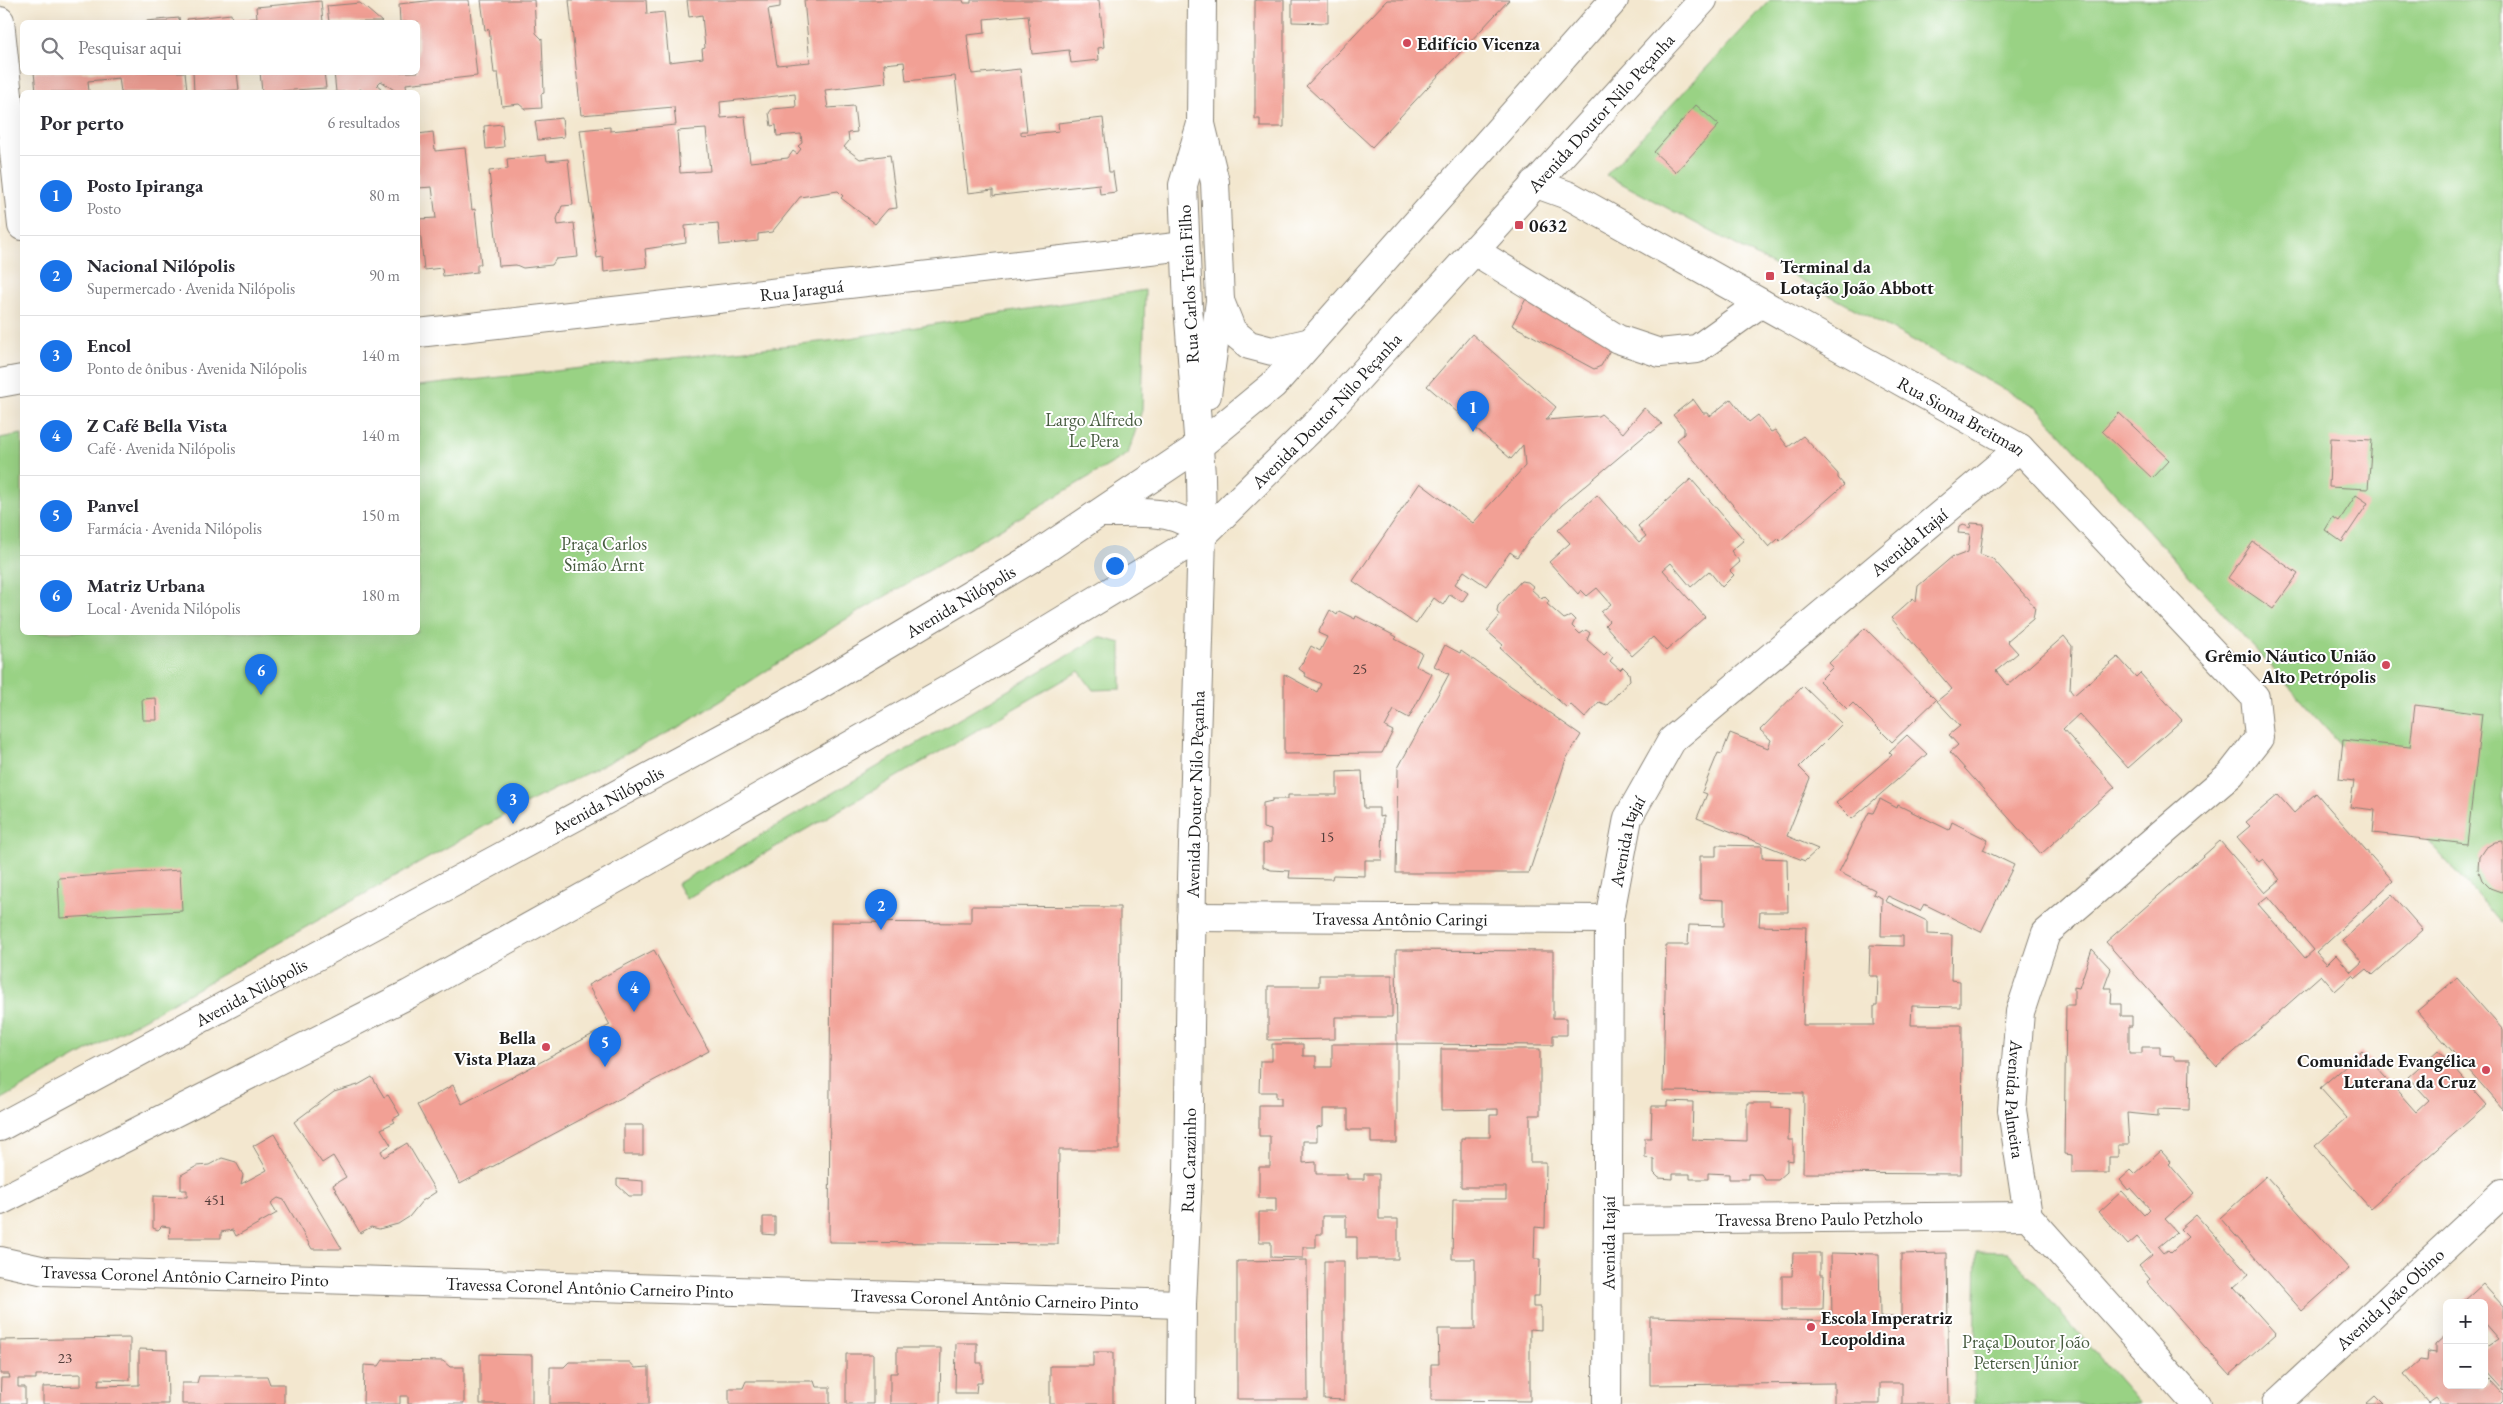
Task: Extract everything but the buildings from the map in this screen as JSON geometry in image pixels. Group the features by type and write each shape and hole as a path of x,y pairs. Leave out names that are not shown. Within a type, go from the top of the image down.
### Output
{"street":[{"name":"Rua Carlos Trein Filho","path":"1199,446 1220,301 1215,182 1201,124 1202,0"},
{"path":"1199,446 1273,385 1614,0"},
{"name":"Avenida Doutor Nilo Peçanha","path":"1191,917 1202,536 1320,419 1703,0"},
{"path":"0,21 20,207"},
{"name":"Rua Carlos Trein Filho","path":"1201,124 1183,185 1185,246 1199,446 1202,536"},
{"name":"Rua Sioma Breitman","path":"1542,174 1570,196 2020,448 2255,697 2259,738"},
{"name":"Rua Jaraguá","path":"420,333 1185,246"},
{"path":"1473,250 1618,339 1660,353 1697,349 1761,303"},
{"path":"1220,301 1232,331 1249,345 1272,351 1311,342"},
{"path":"0,383 20,379"},
{"name":"Avenida Nilópolis","path":"0,1126 816,687 1032,558 1102,513 1199,446"},
{"name":"Avenida Itajaí","path":"1607,1404 1609,919 1628,818 1672,740 2020,448"},
{"path":"0,1201 451,970 963,681 1202,536 1195,526 1179,517 1161,514 1102,513"},
{"name":"Avenida Palmeira","path":"2028,1216 2012,1110 2020,1012 2046,933 2231,774 2259,738"},
{"name":"Travessa Antônio Caringi","path":"1191,917 1609,919"},
{"name":"Rua Carazinho","path":"1182,1404 1182,1304 1188,1175 1191,917"},
{"name":"Avenida João Obino","path":"2276,1404 2503,1193"},
{"path":"2028,1216 2196,1404"},
{"name":"Travessa Breno Paulo Petzholo","path":"1609,1220 2028,1216"},
{"name":"Travessa Coronel Antônio Carneiro Pinto","path":"0,1261 45,1271 1182,1304"}],"green space":[{"name":"Grêmio Náutico União Alto Petrópolis","path":"1770,0 2503,0 2503,924 2037,407 1606,175"},
{"name":"Praça Carlos Simão Arnt","path":"1145,290 1142,410 1128,454 843,621 683,725 515,809 0,1100 0,438 20,434 20,635 420,635 420,386 837,340"},
{"path":"1099,637 1121,643 1121,689 1093,690 1079,671 686,899 677,884"},
{"name":"Praça Doutor João Petersen Júnior","path":"1977,1251 2008,1252 2140,1404 1974,1404"}],"place":[{"name":"Edifício Vicenza","path":"1407,43"},
{"name":"0632","path":"1519,225"},
{"name":"Terminal da Lotação João Abbott","path":"1770,276"},
{"name":"Posto Ipiranga","path":"1473,432"},
{"name":"Grêmio Náutico União Alto Petrópolis","path":"2386,665"},
{"name":"Matriz Urbana","path":"261,695"},
{"name":"Encol","path":"513,824"},
{"name":"Nacional Nilópolis","path":"881,930"},
{"name":"Z Café Bella Vista","path":"634,1012"},
{"name":"Bella Vista Plaza","path":"546,1047"},
{"name":"Panvel","path":"605,1067"},
{"name":"Comunidade Evangélica Luterana da Cruz","path":"2486,1070"},
{"name":"Escola Imperatriz Leopoldina","path":"1811,1327"}],"park label":[{"name":"Largo Alfredo Le Pera","path":"1094,429"}]}
